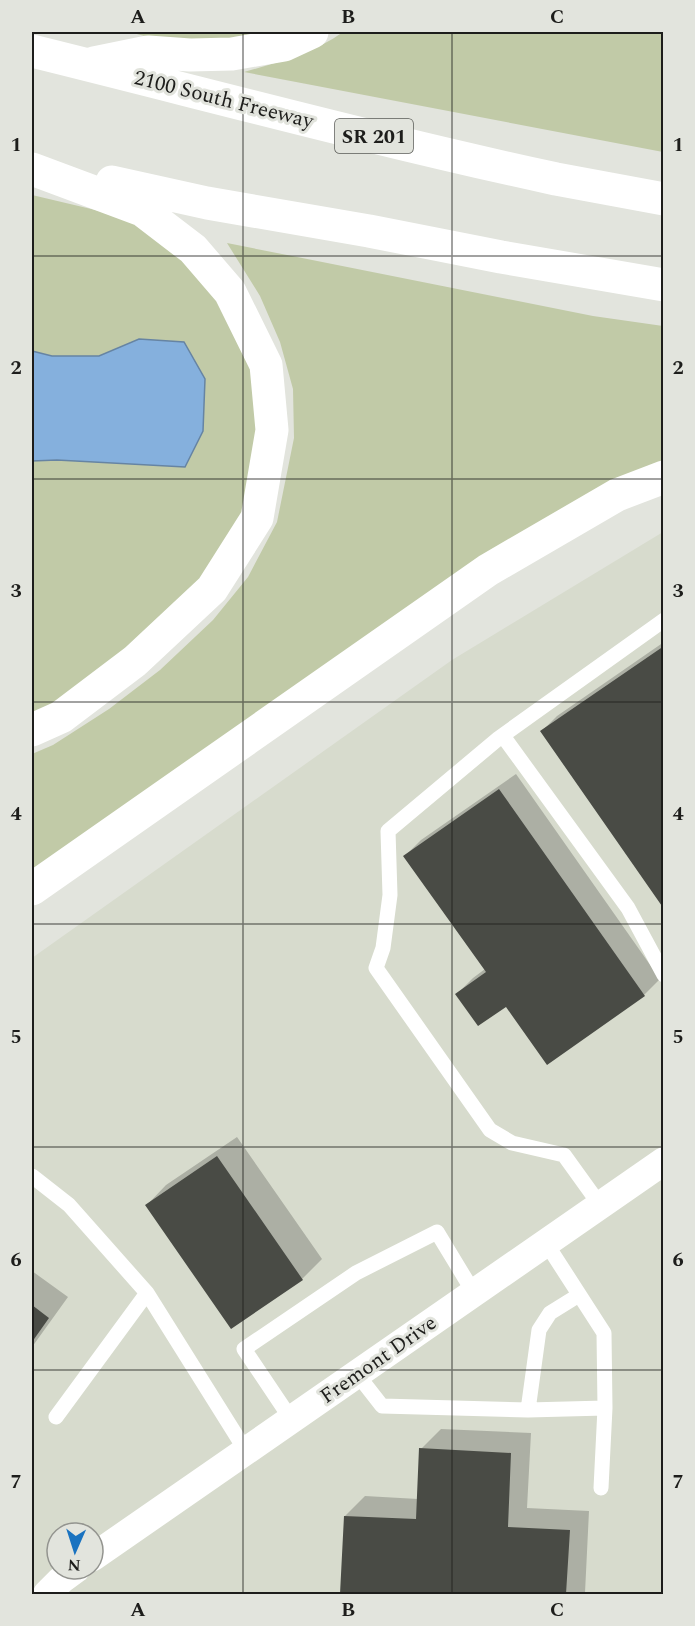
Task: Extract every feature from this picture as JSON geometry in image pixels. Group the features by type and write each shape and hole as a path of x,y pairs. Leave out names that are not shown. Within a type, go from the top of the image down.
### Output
{"highway":[{"path":"86,64 148,52 190,55 232,54 284,45 312,32"},
{"name":"2100 South Freeway","path":"32,51 245,106 558,179 663,199"},
{"path":"32,164 207,202 663,285"},
{"path":"32,169 142,210 193,249 230,292 266,364 273,430 258,518 212,589 135,661 61,717 32,730"},
{"path":"32,889 488,570 617,495 663,477"}],"street":[{"name":"Fremont Drive","path":"105,1549 663,1161"},
{"path":"47,1594 59,1581"}],"lane":[{"path":"600,1205 564,1155 512,1143 490,1130 376,968 383,948 390,895 388,831 502,736 663,620"},
{"path":"502,736 628,908 663,975"},
{"path":"32,1176 69,1205 147,1293 246,1451"},
{"path":"291,1419 244,1349 356,1273 436,1232 474,1293"},
{"path":"546,1243 604,1332 605,1408 601,1488"},
{"path":"56,1417 147,1293"},
{"path":"528,1410 539,1330 549,1313 579,1295"},
{"path":"357,1374 382,1406 528,1410 605,1408"}],"shaded area":[{"path":"663,532 663,1594 32,1594 32,958 452,660"}],"green space":[{"path":"129,32 267,32 236,40 160,40"},
{"path":"343,32 663,32 663,152 244,72 308,51"},
{"path":"32,195 125,217 194,260 257,369 257,501 193,600 32,724"},
{"path":"227,243 593,316 663,326 663,474 32,884 32,754 53,745 109,709 160,670 213,620 248,577 277,522 294,438 293,389 280,342 260,296"}],"water":[{"path":"139,339 184,342 205,379 203,431 185,467 57,460 32,461 32,351 52,356 99,356"}],"building":[{"path":"664,646 664,909 540,731"},
{"path":"499,789 645,996 547,1065 506,1007 478,1026 455,994 486,972 403,856"},
{"path":"217,1156 303,1280 231,1329 145,1205"},
{"path":"32,1305 49,1318 32,1342"},
{"path":"419,1448 511,1453 508,1527 570,1530 566,1594 340,1594 344,1516 416,1519"}]}
